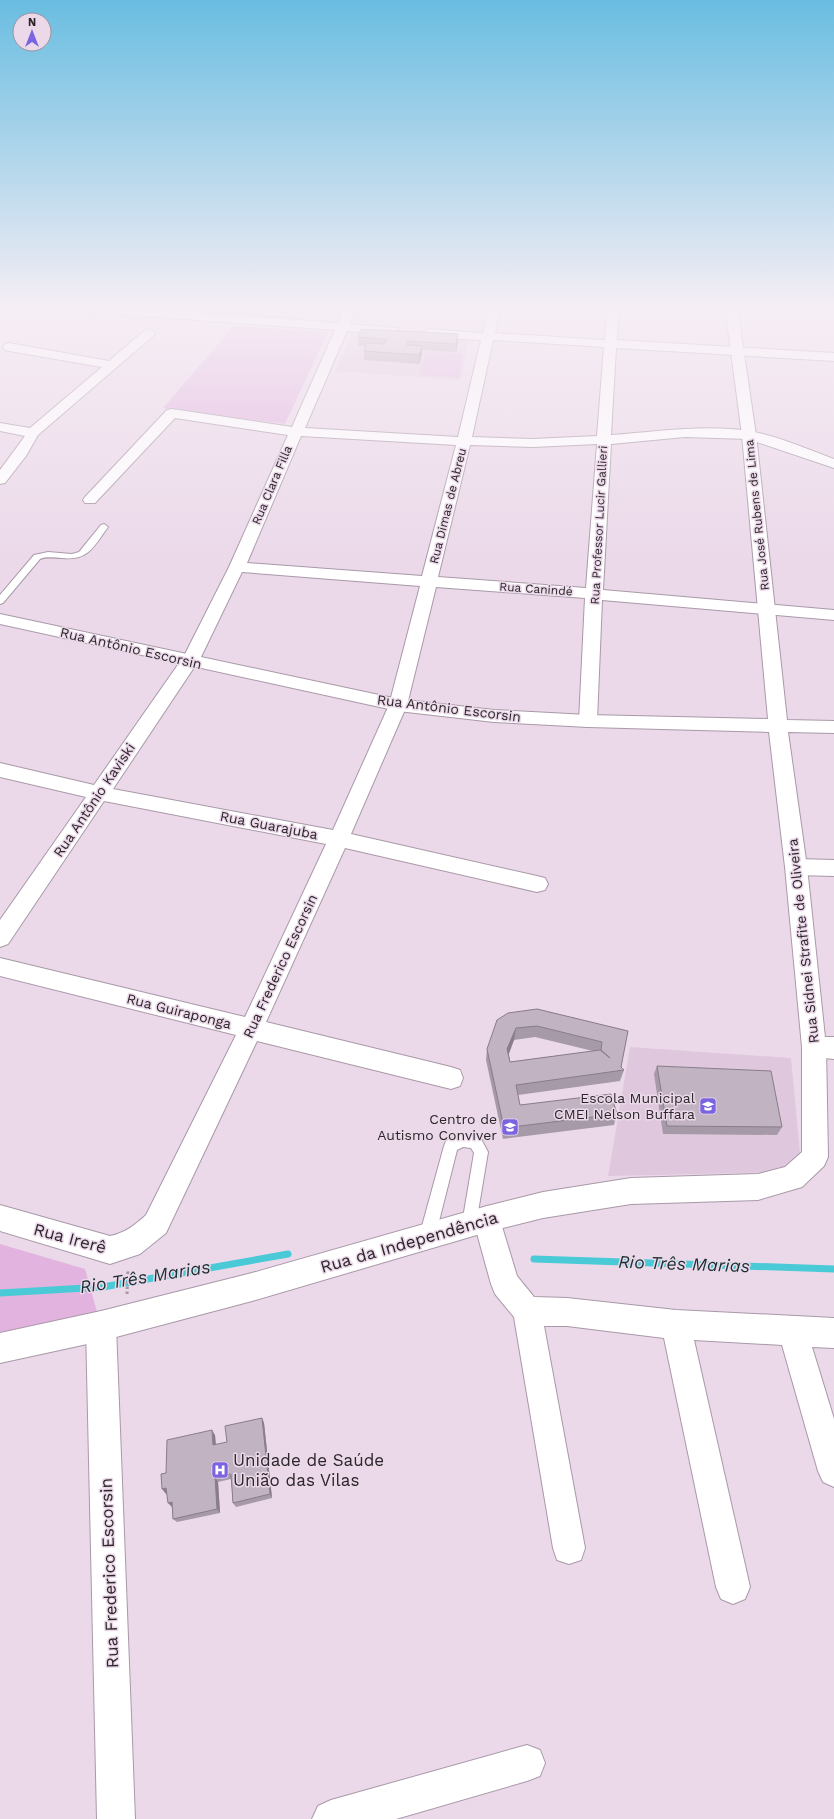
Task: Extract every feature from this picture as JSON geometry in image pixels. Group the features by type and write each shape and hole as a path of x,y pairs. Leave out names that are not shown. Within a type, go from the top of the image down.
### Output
{"street":[{"path":"0,480 21,453 33,433 82,391"},
{"name":"Rua Clara Filla","path":"188,661 237,567 313,391"},
{"name":"Rua Dimas de Abreu","path":"398,705 430,581 475,391"},
{"name":"Rua Professor Lucir Gallieri","path":"588,720 594,594 608,391"},
{"name":"Rua José Rubens de Lima","path":"743,391 749,435 778,726"},
{"path":"90,500 172,412 295,432 464,441 533,443 604,440 685,433 749,435 798,450 834,464"},
{"path":"0,427 33,433"},
{"name":"Rua Canindé","path":"237,567 594,594 834,615"},
{"name":"Rua Antônio Escorsin","path":"0,619 188,661 398,705 494,716 834,727"},
{"name":"Rua Antônio Kaviski","path":"0,938 188,661"},
{"name":"Rua Frederico Escorsin","path":"156,1224 251,1029 339,839 398,705"},
{"name":"Rua Sidnei Strafite de Oliveira","path":"778,726 796,867 824,1048 815,1157"},
{"name":"Rua Guarajuba","path":"0,770 99,793 339,839 537,884"},
{"path":"796,867 834,868"},
{"name":"Rua Guiraponga","path":"0,967 450,1078"},
{"name":"Rua da Independência","path":"0,1348 101,1326 252,1287 478,1222 543,1206 631,1191 758,1187 793,1178 815,1157"},
{"name":"Rua Irerê","path":"0,1218 110,1250 128,1246 142,1237 156,1224"},
{"path":"478,1222 505,1284 527,1312 569,1548"},
{"path":"527,1312 568,1312 676,1325 834,1333"},
{"path":"676,1325 733,1587"},
{"name":"Rua Frederico Escorsin","path":"101,1326 116,1819"},
{"path":"792,1330 834,1471"},
{"path":"331,1819 528,1763"}],"lane":[{"path":"0,601 37,557 43,554 82,554 104,527"},
{"path":"427,1237 451,1146 462,1140 475,1142 481,1152 478,1222"}],"path":[{"path":"127,1293 128,1266"}],"shaded area":[{"path":"178,391 300,391 285,424 163,408"},
{"name":"Escola Municipal CMEI Nelson Buffara","path":"630,1047 791,1058 800,1154 784,1172 608,1176"},
{"path":"0,1244 85,1269 99,1319 0,1340"}],"building":[{"path":"537,1009 628,1031 621,1067 624,1070 516,1085 520,1105 611,1094 617,1114 504,1128 487,1049 497,1020 508,1013","holes":["537,1026 602,1042 601,1050 610,1058 600,1050 510,1062 507,1049 516,1028"]},
{"path":"657,1066 771,1071 782,1127 667,1126"},
{"name":"Unidade de Saúde União das Vilas","path":"262,1418 270,1494 233,1503 231,1474 215,1477 217,1509 173,1519 172,1502 168,1503 166,1488 162,1489 161,1474 166,1473 167,1440 212,1430 213,1445 227,1442 225,1426"}],"waterway":[{"name":"Rio Três Marias","path":"0,1293 103,1287 288,1254"},
{"name":"Rio Três Marias","path":"534,1259 834,1269"}],"place":[{"name":"Escola Municipal CMEI Nelson Buffara","path":"708,1106"},
{"name":"Centro de Autismo Conviver","path":"510,1127"},
{"name":"Unidade de Saúde União das Vilas","path":"220,1470"}]}
